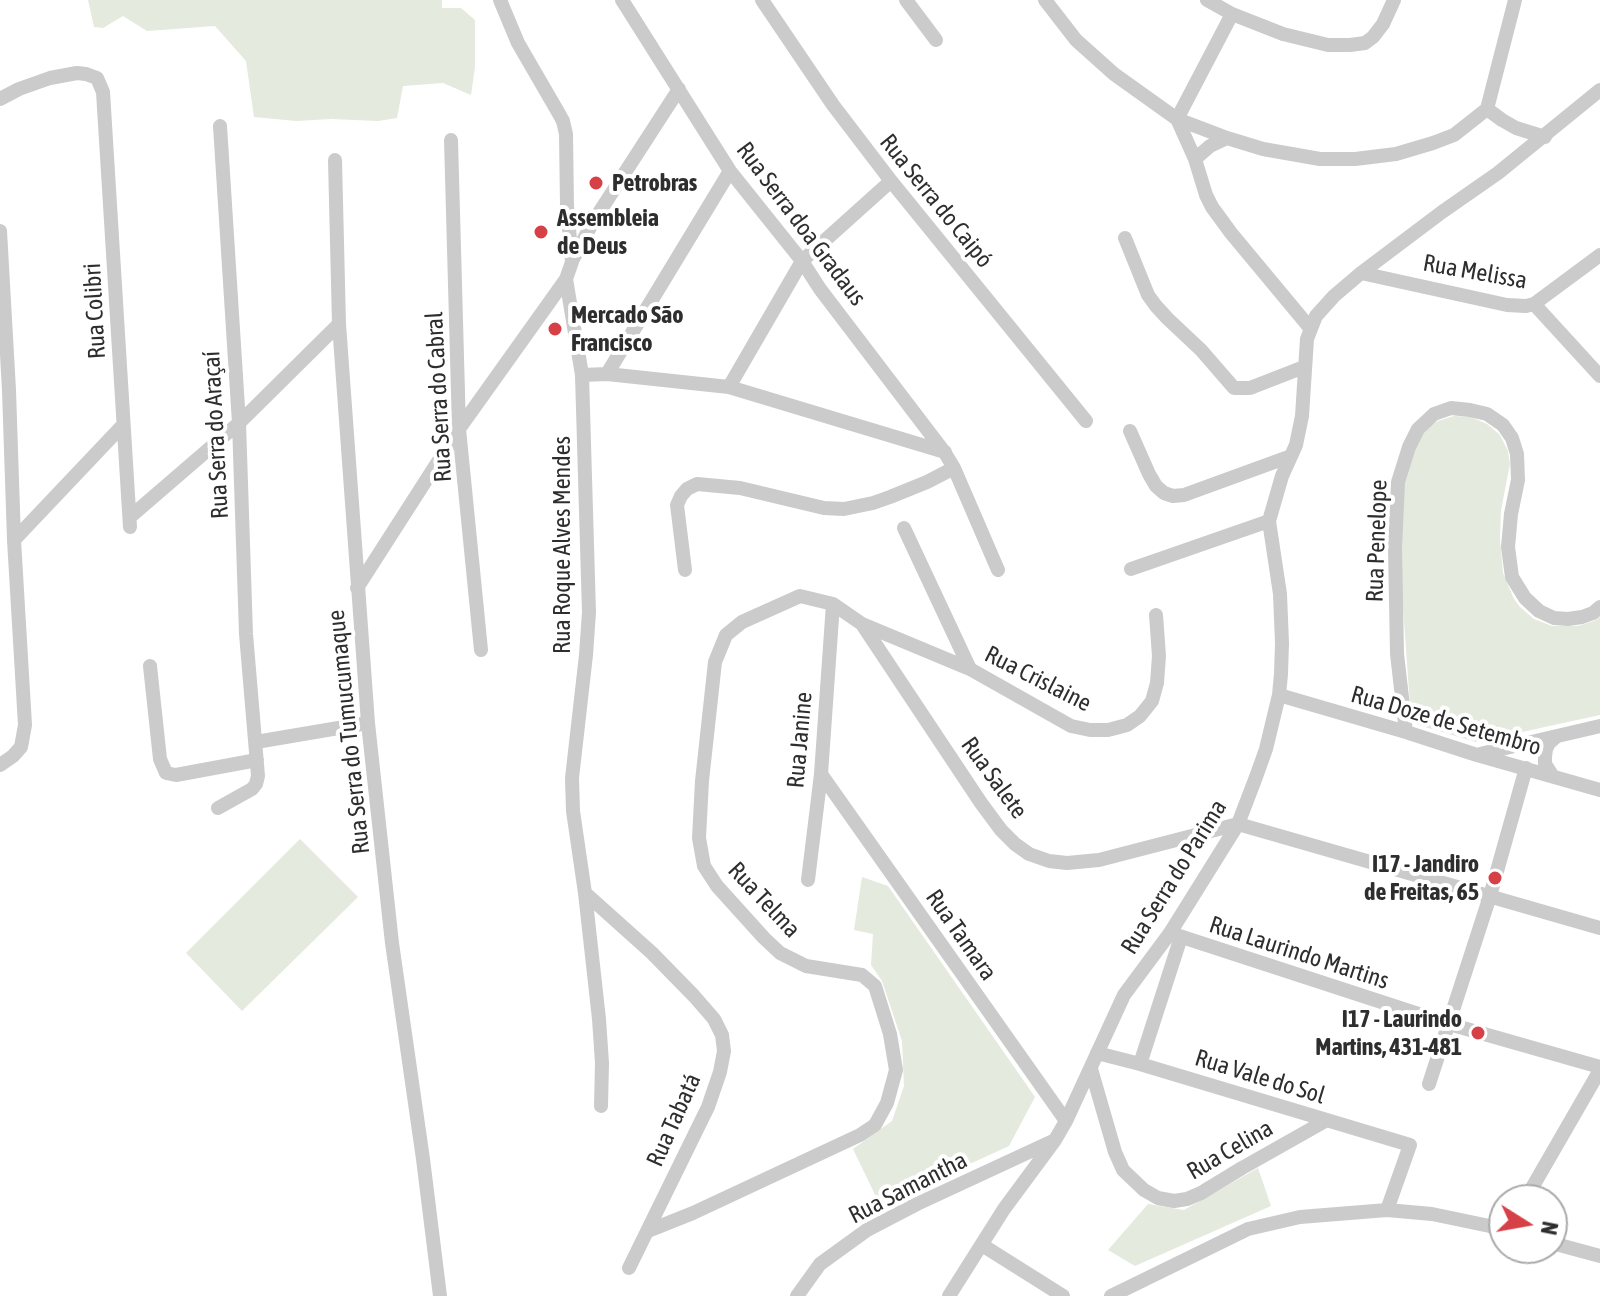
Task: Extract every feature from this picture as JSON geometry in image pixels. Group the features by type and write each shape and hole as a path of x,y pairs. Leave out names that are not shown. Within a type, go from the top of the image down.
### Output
{"street":[{"name":"Rua Roque Alves Mendes","path":"500,0 518,43 563,121 566,134 572,262 566,279 582,375 589,612 572,778 573,811 599,1019 601,1106"},
{"name":"Rua Serra doa Gradaus","path":"622,0 730,171 802,261 945,453 998,570"},
{"name":"Rua Serra do Caipó","path":"762,0 833,105 891,181 1086,421"},
{"path":"906,0 936,40"},
{"path":"1045,0 1076,40 1114,74 1177,119 1227,138 1320,159 1396,154 1433,143 1454,135 1487,109 1515,0"},
{"path":"1207,0 1232,14 1304,40 1328,45 1365,43 1383,24 1394,0"},
{"path":"1177,119 1232,14"},
{"name":"Rua Colibri","path":"0,99 50,78 77,73 93,75 103,92 130,522 239,423"},
{"path":"572,262 593,222 679,89"},
{"path":"1177,119 1212,207 1310,328 1334,296 1361,273 1545,137 1600,90"},
{"path":"1487,109 1516,128 1545,137"},
{"name":"Rua Serra do Araçaí","path":"220,126 239,423 246,634 257,760"},
{"path":"1195,159 1210,146 1227,138"},
{"name":"Rua Serra do Cabral","path":"451,140 459,429 481,650"},
{"name":"Rua Serra do Tumucumaque","path":"335,160 339,324 368,723 392,943 440,1296"},
{"path":"607,374 730,171"},
{"path":"729,387 802,261 891,181"},
{"path":"567,206 577,215 593,222"},
{"path":"0,231 4,390 25,725 21,747 0,765"},
{"path":"1125,238 1148,295 1234,388 1250,388 1304,367"},
{"path":"1534,304 1600,255"},
{"name":"Rua Melissa","path":"1361,273 1507,305 1534,304 1600,376"},
{"path":"357,588 459,429 566,279"},
{"path":"239,423 339,324"},
{"name":"Rua Serra do Parima","path":"949,1296 1004,1209 1055,1140 1124,995 1175,935 1238,824 1266,749 1279,695 1282,643 1280,594 1269,521 1296,445 1302,416 1304,367 1310,328"},
{"path":"582,375 607,374 729,387 945,453"},
{"name":"Rua Penelope","path":"1406,732 1397,654 1395,548 1398,482 1418,429 1434,414 1451,408 1487,414 1503,425 1512,438 1517,454 1518,480 1508,547 1512,577 1525,598 1539,611 1554,618 1582,617 1600,607"},
{"path":"14,540 123,425"},
{"path":"1130,431 1156,486 1173,496 1184,495 1291,456"},
{"path":"685,570 677,505 687,489 697,484 740,488 824,508 844,509 890,497 954,468"},
{"path":"1131,569 1269,521"},
{"path":"904,528 970,669"},
{"name":"Rua Telma","path":"648,1231 860,1135 875,1125 887,1103 896,1070 895,1055 875,986 862,975 806,966 780,953 717,886 704,866 699,838 715,662 726,635 742,622 800,596 833,604 862,624"},
{"name":"Rua Janine","path":"808,880 821,774 833,604"},
{"name":"Rua Crislaine","path":"862,624 970,669 1071,726 1108,730 1127,725 1140,716 1152,701 1159,656 1156,615"},
{"name":"Rua Salete","path":"862,624 981,803 1001,830 1029,854 1067,863 1099,860 1238,824"},
{"path":"150,666 160,759 166,773 176,775 257,760 258,776 252,789 218,808"},
{"name":"Rua Doze de Setembro","path":"1279,695 1600,790"},
{"path":"256,742 368,723"},
{"path":"1477,755 1600,726"},
{"path":"1552,775 1545,764 1546,749 1557,736"},
{"path":"1429,1084 1490,896 1526,768"},
{"name":"Rua Tamara","path":"821,774 1066,1121"},
{"path":"1238,824 1600,928"},
{"name":"Rua Tabatá","path":"585,893 652,953 694,996 714,1019 722,1035 724,1051 708,1107 629,1268"},
{"path":"1140,1064 1175,935"},
{"name":"Rua Laurindo Martins","path":"1175,935 1449,1024 1600,1069"},
{"name":"Rua Vale do Sol","path":"1097,1053 1410,1145 1387,1210"},
{"name":"Rua Celina","path":"1091,1069 1123,1170 1144,1190 1158,1198 1174,1201 1201,1193 1327,1120"},
{"path":"1534,1184 1600,1069"},
{"name":"Rua Samantha","path":"797,1296 820,1264 867,1230 1055,1140"},
{"path":"1111,1296 1248,1229 1300,1217 1387,1210 1432,1214 1488,1226"},
{"path":"982,1245 1063,1296"},
{"path":"1568,1247 1600,1256"}],"shaded area":[{"path":"88,0 442,0 442,8 461,8 475,20 475,67 471,95 443,83 403,86 397,118 378,121 296,121 254,117 246,61 215,26 147,31 123,16 103,28 94,27"},
{"path":"1454,416 1471,417 1487,424 1500,435 1508,451 1510,464 1501,510 1500,539 1503,573 1514,599 1534,619 1552,626 1578,626 1600,617 1600,715 1476,742 1415,724 1411,719 1399,551 1402,482 1419,438 1430,426"},
{"path":"300,839 358,897 242,1011 186,953"},
{"path":"862,877 888,886 1035,1097 1009,1146 880,1205 853,1149 892,1121 904,1086 902,1041 882,981 871,965 873,934 854,930"},
{"path":"1258,1168 1271,1206 1135,1266 1108,1250 1148,1204 1184,1210"}],"place":[{"name":"Petrobras","path":"596,183"},
{"name":"Assembleia de Deus","path":"541,232"},
{"name":"Mercado São Francisco","path":"555,329"},
{"name":"I17 - Jandiro de Freitas, 65","path":"1495,878"},
{"name":"I17 - Laurindo Martins, 431-481","path":"1478,1033"}]}
